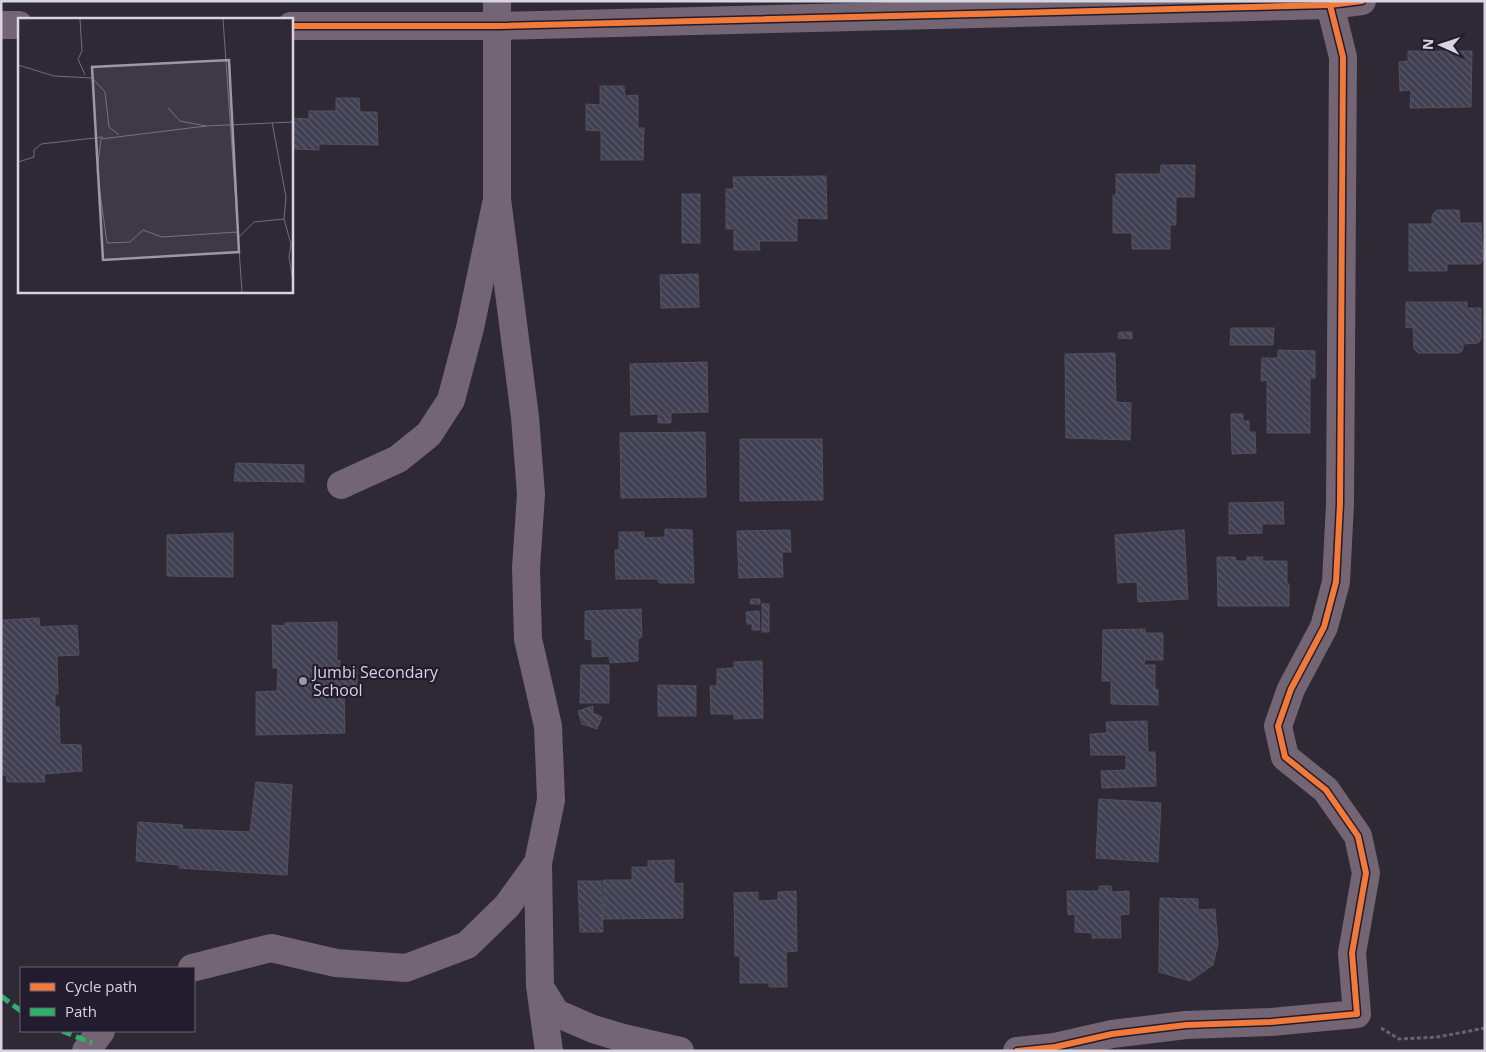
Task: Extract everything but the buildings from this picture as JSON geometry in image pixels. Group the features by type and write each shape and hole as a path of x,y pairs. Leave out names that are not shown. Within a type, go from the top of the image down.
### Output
{"street":[{"path":"292,26 498,14 1330,6 1362,1"},
{"path":"1017,1051 1055,1046 1112,1034 1186,1025 1271,1022 1357,1014 1352,953 1366,873 1358,836 1326,790 1285,758 1278,726 1291,689 1324,627 1336,582 1340,504 1343,57 1330,6"},
{"path":"498,14 497,199 525,417 531,494 526,568 528,639 548,726 551,800 538,863 540,987 549,1051"},
{"path":"1,25 18,25"},
{"path":"341,485 398,459 429,434 451,400 470,328 497,199"},
{"path":"195,967 271,948 336,963 406,968 467,945 508,906 538,863"},
{"path":"540,987 556,1013 593,1029 680,1051"},
{"path":"86,1051 101,1032"}],"path":[{"path":"1357,1014 1399,1039 1438,1037 1485,1028"}],"marked path":[{"path":"1,996 20,1010"},
{"path":"64,1032 92,1043"}],"cycle path":[{"path":"292,26 498,26 1330,5 1362,1"},
{"path":"1017,1051 1055,1047 1112,1034 1186,1025 1271,1022 1357,1014 1352,953 1366,873 1358,836 1326,790 1285,757 1278,726 1291,689 1324,627 1336,582 1340,504 1343,57 1330,5"}],"place":[{"name":"Jumbi Secondary School","path":"303,681"}]}
